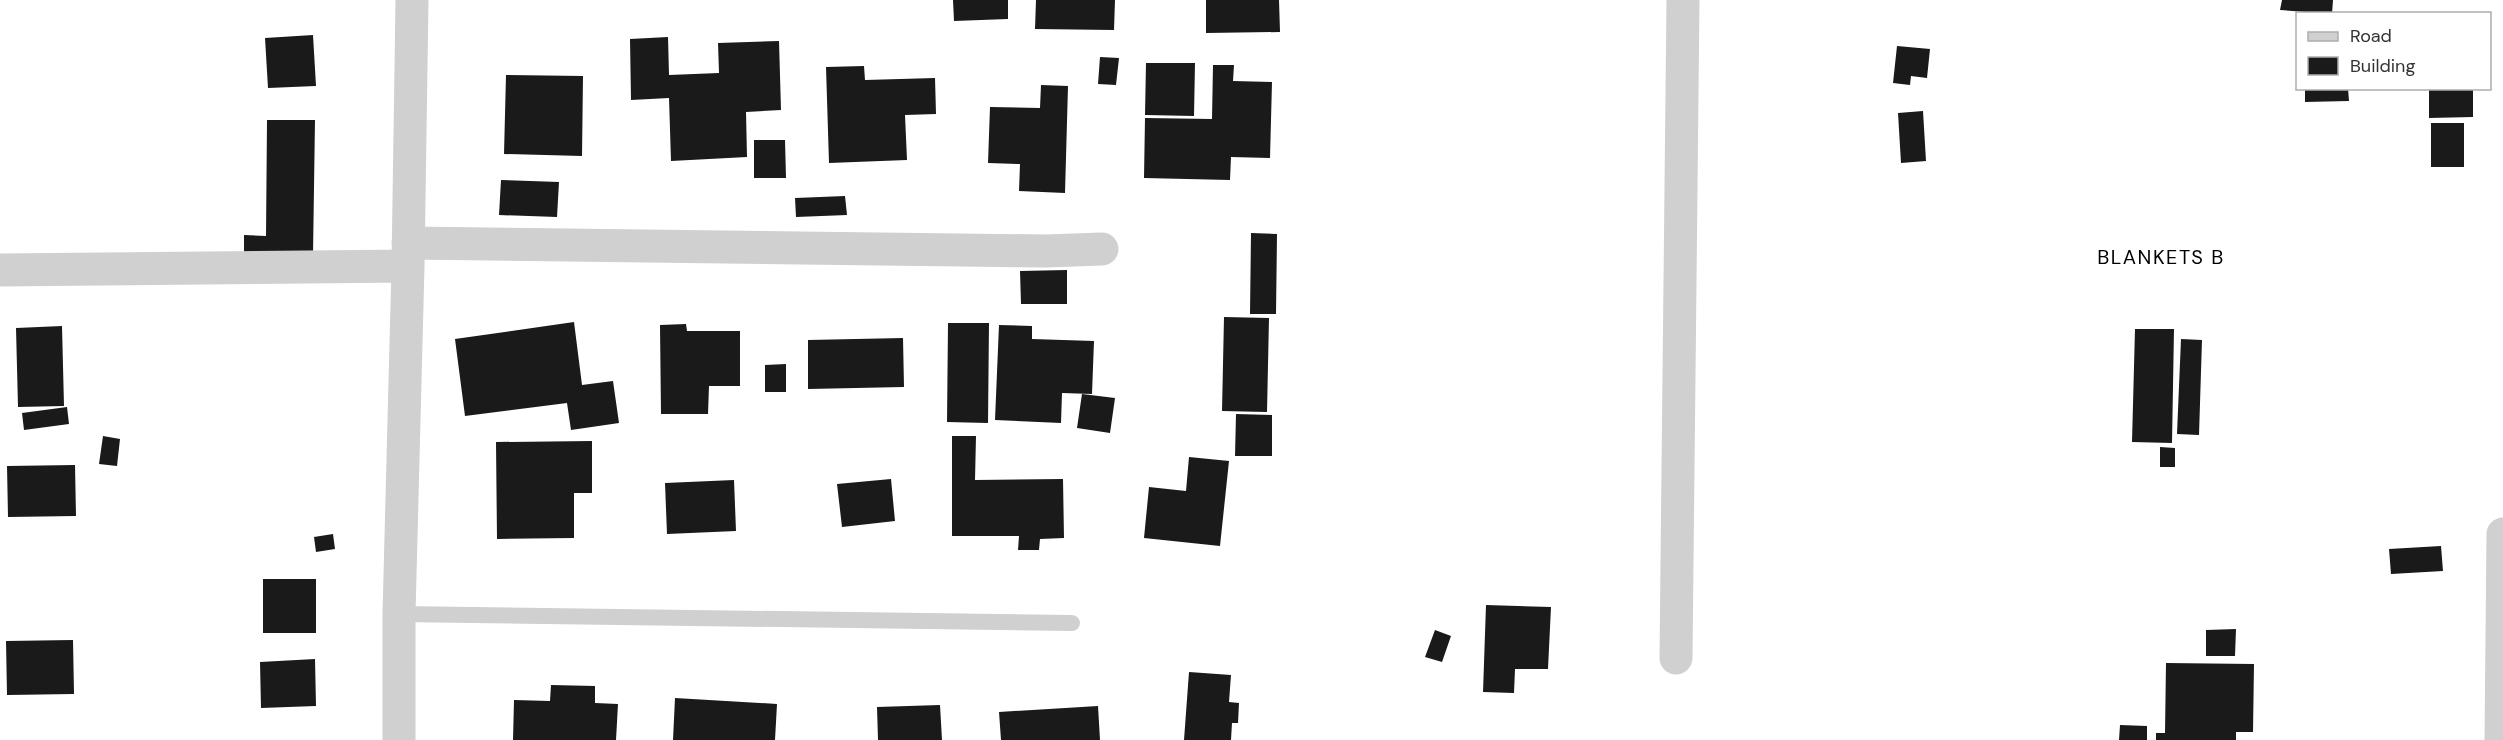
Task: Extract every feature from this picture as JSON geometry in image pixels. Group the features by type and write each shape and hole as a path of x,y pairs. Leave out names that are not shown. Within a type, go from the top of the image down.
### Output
{"street":[{"path":"399,740 399,614 412,0"},
{"path":"1676,658 1683,0"},
{"path":"0,270 408,255 1102,249"},
{"path":"2501,740 2503,534"}],"lane":[{"path":"399,614 1072,624"}],"building":[{"path":"953,0 1008,0 1008,19 954,21"},
{"path":"1036,0 1115,0 1114,30 1035,29"},
{"path":"1206,0 1279,0 1280,32 1206,33"},
{"path":"2282,0 2333,0 2332,12 2280,10"},
{"path":"313,35 316,86 268,88 265,38"},
{"path":"668,37 669,75 719,73 718,43 779,41 781,110 746,112 747,157 671,161 669,98 631,100 630,39"},
{"path":"1897,46 1930,49 1927,78 1911,76 1910,85 1893,83"},
{"path":"1100,57 1119,58 1116,85 1098,84"},
{"path":"1146,63 1195,63 1194,116 1145,115"},
{"path":"1213,65 1234,65 1233,81 1272,82 1270,158 1231,157 1230,180 1144,178 1145,118 1212,119"},
{"path":"864,66 865,80 935,78 936,114 905,115 907,160 829,163 826,67"},
{"path":"506,75 583,76 582,156 504,154"},
{"path":"1041,85 1068,86 1065,193 1019,191 1020,164 988,163 990,107 1040,108"},
{"path":"2305,90 2348,90 2349,101 2305,102"},
{"path":"2429,90 2473,90 2473,117 2429,118"},
{"path":"1923,111 1926,161 1901,163 1898,113"},
{"path":"267,120 315,120 313,255 244,254 244,235 266,236"},
{"path":"2431,123 2464,123 2464,167 2431,167"},
{"path":"754,140 785,140 786,178 754,178"},
{"path":"501,180 559,182 557,217 499,215"},
{"path":"845,196 847,215 796,217 795,198"},
{"path":"1251,233 1277,234 1276,314 1250,314"},
{"path":"1067,270 1067,304 1021,304 1020,271"},
{"path":"1224,317 1269,318 1267,412 1222,411"},
{"path":"574,322 582,385 613,381 619,423 571,430 567,403 465,416 455,339"},
{"path":"948,323 989,323 988,423 947,422"},
{"path":"686,324 687,331 740,331 740,386 709,386 708,414 661,414 660,325"},
{"path":"999,325 1032,326 1032,339 1094,341 1092,394 1062,393 1061,423 995,420"},
{"path":"62,326 64,406 18,407 16,328"},
{"path":"2135,329 2174,329 2172,443 2132,442"},
{"path":"903,338 904,387 808,389 808,340"},
{"path":"2181,339 2202,340 2199,435 2177,434"},
{"path":"786,364 786,392 765,392 765,365"},
{"path":"1082,394 1115,398 1110,433 1077,428"},
{"path":"67,407 69,424 24,430 22,413"},
{"path":"1236,414 1272,415 1272,456 1235,456"},
{"path":"103,436 120,439 117,466 99,464"},
{"path":"952,436 976,436 975,480 1063,479 1064,538 1040,539 1039,550 1018,550 1019,536 952,536"},
{"path":"592,441 592,493 574,493 574,538 497,539 496,442"},
{"path":"2160,447 2175,448 2175,467 2160,467"},
{"path":"1189,457 1229,461 1220,546 1144,538 1149,487 1186,491"},
{"path":"75,465 76,516 8,517 7,466"},
{"path":"891,479 895,521 842,527 837,484"},
{"path":"734,480 736,531 667,534 665,483"},
{"path":"333,534 335,549 316,552 314,537"},
{"path":"2441,546 2443,571 2391,574 2389,549"},
{"path":"263,579 316,579 316,633 263,633"},
{"path":"1486,605 1551,607 1548,669 1515,669 1514,693 1483,692"},
{"path":"2236,629 2235,656 2206,656 2206,630"},
{"path":"1435,630 1451,636 1442,662 1425,657"},
{"path":"73,640 74,694 7,695 6,641"},
{"path":"315,659 316,706 261,708 260,662"},
{"path":"2166,663 2254,664 2253,732 2236,732 2236,740 2156,740 2156,733 2165,733"},
{"path":"1189,672 1231,675 1229,702 1239,703 1238,723 1232,723 1231,740 1184,740"},
{"path":"551,685 595,686 595,703 618,704 616,740 513,740 514,700 550,701"},
{"path":"675,698 777,704 775,740 673,740"},
{"path":"940,705 942,740 878,740 877,707"},
{"path":"1098,706 1100,740 1001,740 999,712"},
{"path":"2120,725 2147,726 2147,740 2119,740"}],"district":[{"name":"BLANKETS B","path":"2161,257"}]}
